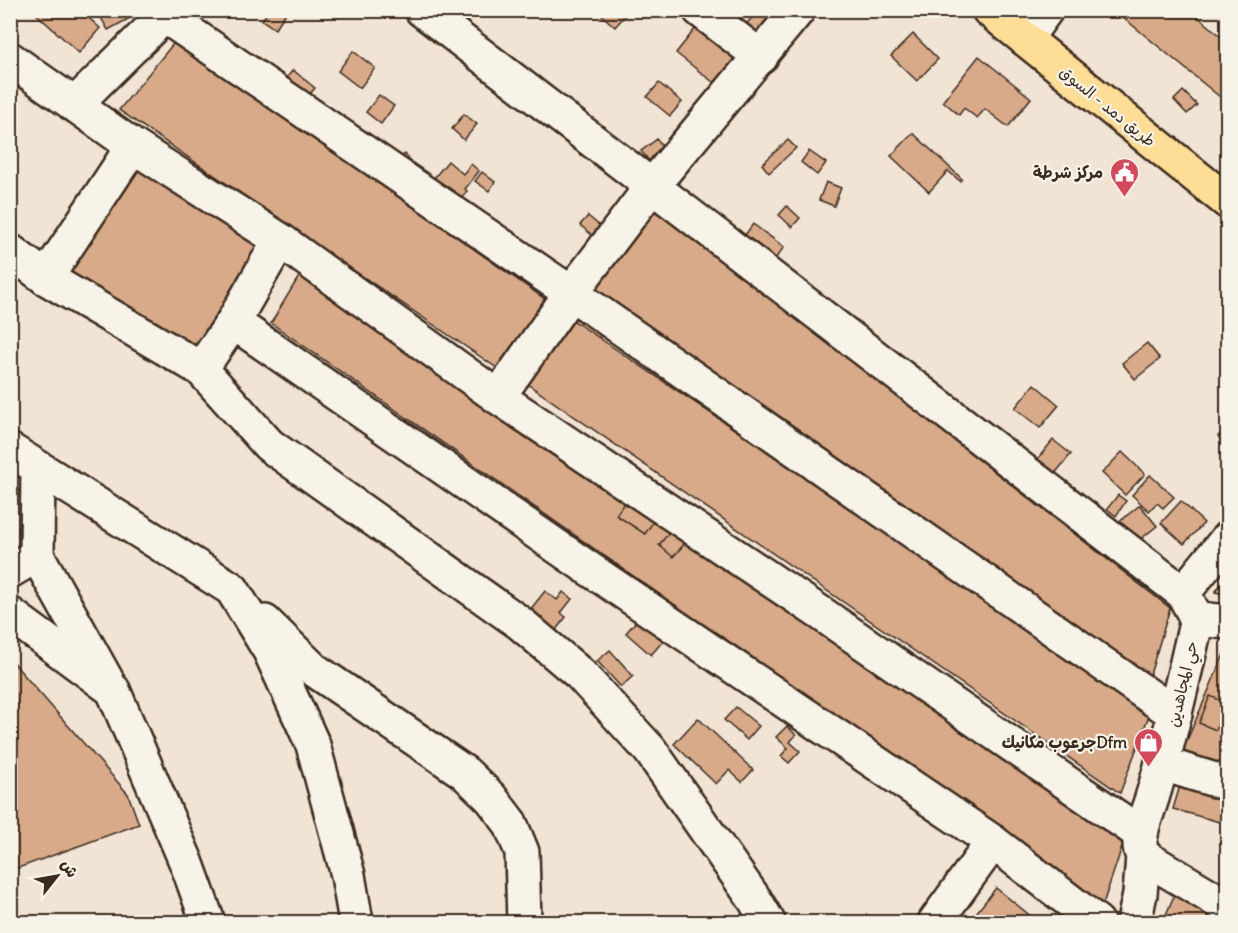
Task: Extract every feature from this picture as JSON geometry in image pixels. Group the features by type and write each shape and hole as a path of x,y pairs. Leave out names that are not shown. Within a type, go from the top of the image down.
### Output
{"main road":[{"name":"طريق دمد - السوق","path":"988,10 1227,202"}],"street":[{"path":"422,10 1203,612"},
{"path":"700,10 761,57"},
{"path":"498,397 571,293 652,186 798,10"},
{"path":"1025,39 1046,10"},
{"path":"74,105 160,13 571,293 1175,714"},
{"path":"10,59 133,146 280,240 498,397 819,612 1227,907"},
{"path":"46,278 133,146"},
{"path":"201,369 233,322 280,240"},
{"path":"10,251 46,278 201,369 269,445 520,623 580,674 650,750 768,922"},
{"path":"233,322 578,561 993,842 1097,922"},
{"path":"10,450 232,589 313,669 465,773 491,798 510,823 522,852 524,922"},
{"path":"38,468 24,563 113,690 170,824 208,922"},
{"name":"حي المجاهدين","path":"1134,922 1140,894 1142,845 1203,612 1227,538"},
{"path":"232,589 270,651 313,745 348,875 356,922"},
{"path":"10,615 113,690"},
{"path":"1163,764 1227,784"},
{"path":"935,922 993,842"}],"building":[{"path":"32,10 53,10 57,14 60,10 75,10 80,15 82,12 100,28 79,53"},
{"path":"105,10 128,10 132,17 108,30 99,14"},
{"path":"269,10 288,10 275,29 262,20"},
{"path":"455,10 475,10 466,23 452,14"},
{"path":"596,10 630,10 615,27"},
{"path":"760,10 787,10 757,42 743,27"},
{"path":"1114,10 1190,10 1228,42 1228,88 1220,97"},
{"path":"699,24 741,57 718,86 676,53"},
{"path":"913,34 938,59 917,81 891,56"},
{"path":"177,39 546,300 497,368 119,110"},
{"path":"353,51 375,68 360,88 338,71"},
{"path":"979,56 1031,98 1008,127 985,109 977,118 964,108 959,115 943,101"},
{"path":"293,70 315,88 305,100 283,82"},
{"path":"659,83 682,102 670,116 647,97"},
{"path":"1183,91 1197,105 1187,114 1174,100"},
{"path":"379,95 394,106 381,124 366,112"},
{"path":"464,114 477,124 464,140 452,129"},
{"path":"913,133 962,179 960,181 948,171 929,192 891,156"},
{"path":"657,139 669,154 653,166 641,151"},
{"path":"788,140 796,148 769,173 762,164"},
{"path":"809,151 826,163 817,175 801,162"},
{"path":"405,154 413,164 404,171 396,161"},
{"path":"448,161 463,174 471,164 479,171 465,189 467,191 451,210 425,189"},
{"path":"139,163 266,251 189,371 63,278"},
{"path":"482,172 495,182 489,191 475,181"},
{"path":"826,182 841,188 834,206 819,200"},
{"path":"651,205 1170,608 1149,678 590,286"},
{"path":"787,206 800,218 792,227 779,215"},
{"path":"588,216 601,227 593,236 580,225"},
{"path":"753,224 784,247 776,258 745,235"},
{"path":"304,268 1124,841 1103,904 271,323"},
{"path":"580,313 603,333 593,345 586,338 575,351 571,348 568,352 556,341"},
{"path":"571,319 1151,710 1120,793 526,383"},
{"path":"1147,343 1160,359 1135,379 1122,363"},
{"path":"1034,384 1059,405 1040,428 1015,408"},
{"path":"1228,430 1228,452 1218,436"},
{"path":"1053,440 1071,454 1053,476 1035,462"},
{"path":"1122,452 1145,474 1125,495 1102,473"},
{"path":"1150,475 1174,497 1163,508 1157,503 1149,511 1132,495"},
{"path":"1118,495 1126,501 1116,516 1107,509"},
{"path":"626,500 655,519 645,534 616,515"},
{"path":"1181,501 1204,523 1184,544 1161,523"},
{"path":"1140,505 1157,526 1132,546 1115,525"},
{"path":"672,529 687,541 673,557 659,545"},
{"path":"1228,576 1228,595 1215,592"},
{"path":"545,591 557,600 563,592 572,599 561,613 566,617 551,636 525,616"},
{"path":"638,619 663,641 651,655 626,633"},
{"path":"1228,645 1228,769 1182,752"},
{"path":"610,650 633,676 621,687 597,661"},
{"path":"10,659 128,794 139,824 10,871"},
{"path":"1210,696 1227,703 1216,730 1199,723"},
{"path":"736,707 759,726 747,740 724,720"},
{"path":"698,718 753,770 742,782 729,770 716,784 674,744"},
{"path":"787,726 796,735 790,742 800,751 789,763 781,756 788,748 776,737"},
{"path":"1182,779 1228,792 1228,814 1225,814 1223,823 1173,809"},
{"path":"996,888 1038,922 969,922"},
{"path":"1175,893 1228,922 1163,922"}],"place":[{"name":"مركز شرطة","path":"1124,198"},
{"name":"جرعوب مكانيكDfm","path":"1148,768"}]}
